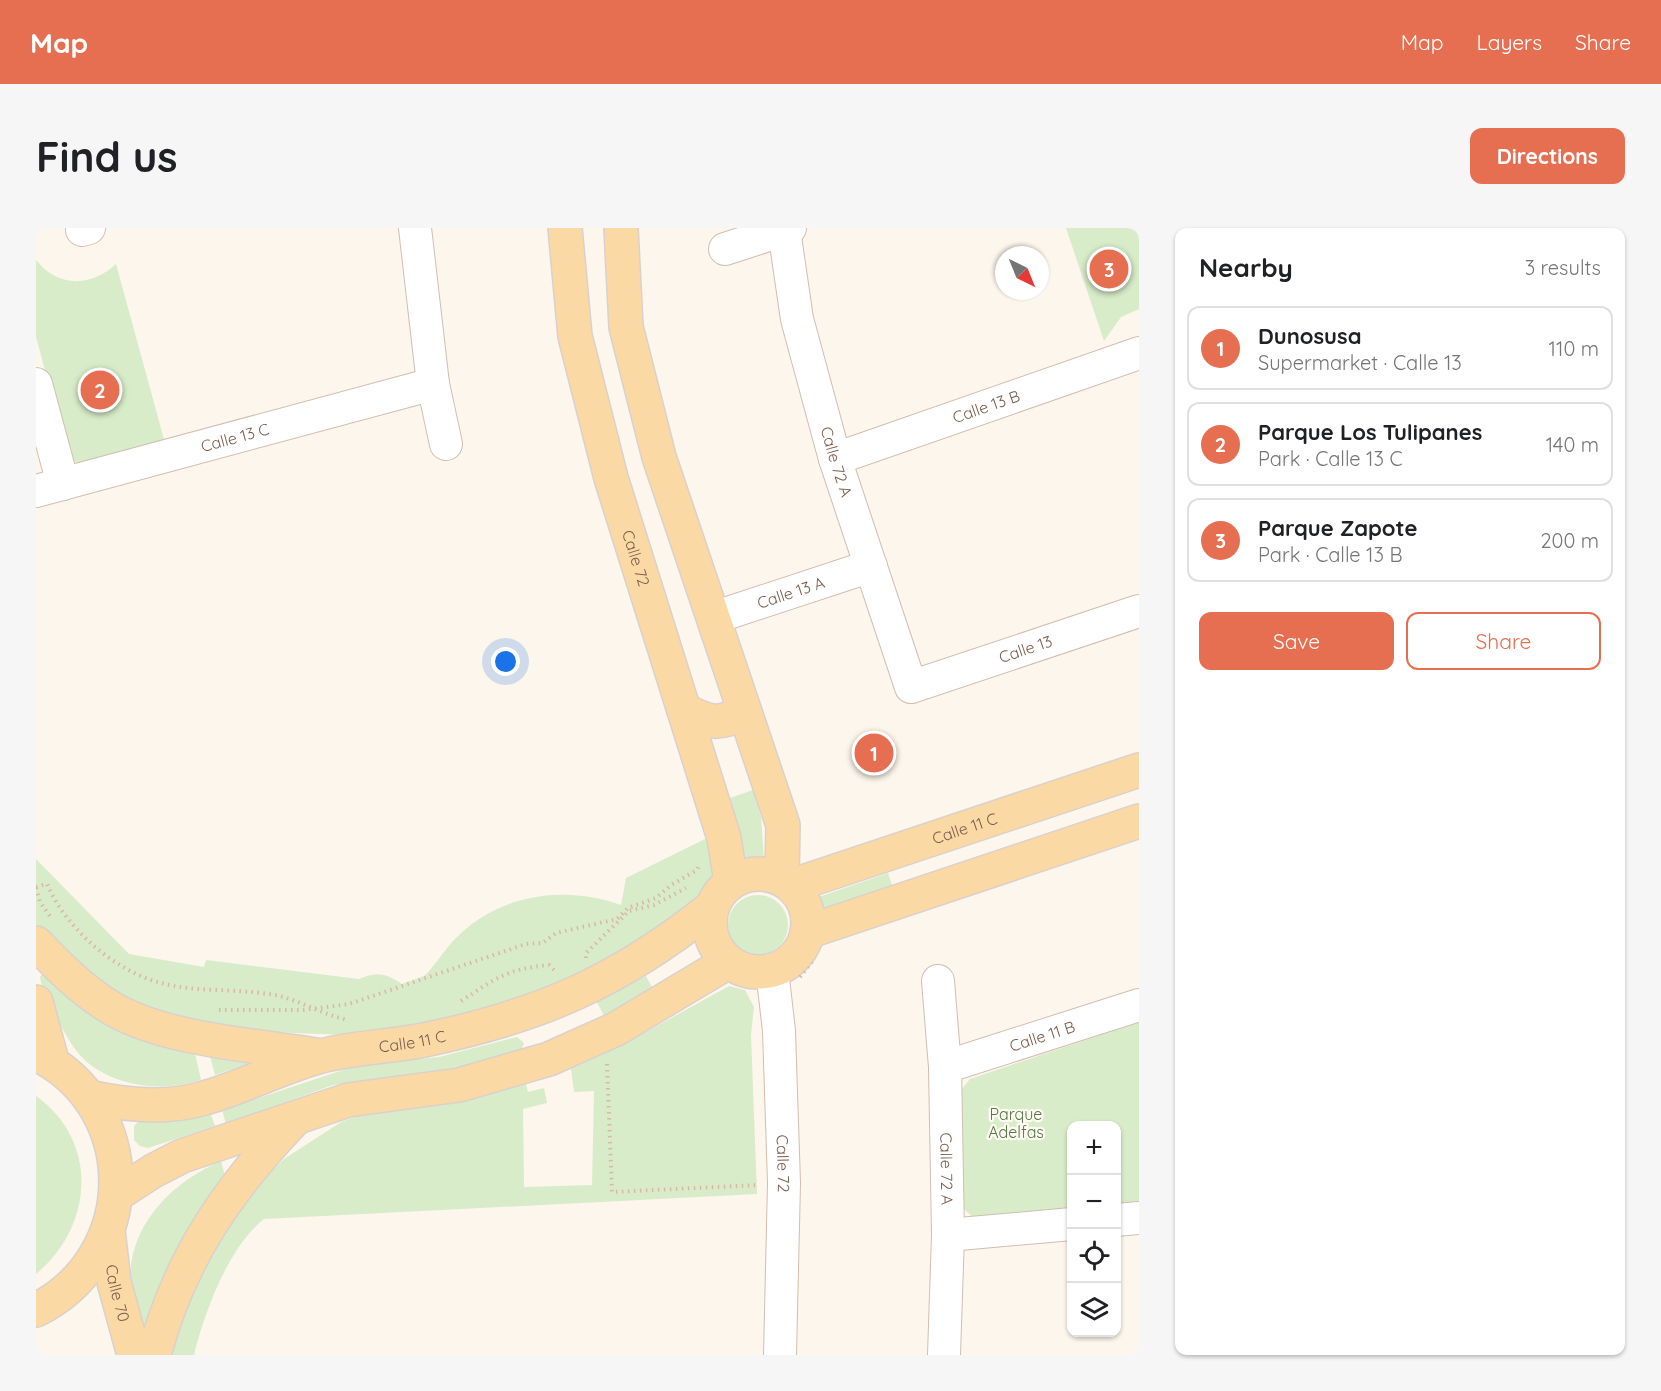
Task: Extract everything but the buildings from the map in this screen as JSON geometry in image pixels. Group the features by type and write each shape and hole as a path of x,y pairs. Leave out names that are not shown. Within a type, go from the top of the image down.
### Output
{"main road":[{"name":"Calle 72","path":"565,228 575,336 611,478 724,838 711,891"},
{"path":"621,228 626,327 659,458 783,825 787,883 805,907 807,932 804,942 791,960 772,970 749,972 728,962 719,953 711,937 711,891 751,874 761,874 787,883"},
{"path":"684,710 703,719 719,723 745,712"},
{"name":"Calle 11 C","path":"787,883 914,845 1139,770"},
{"path":"807,932 1139,821"},
{"path":"914,845 930,891"},
{"name":"Calle 11 C","path":"89,1097 112,1102 165,1105 200,1099 320,1056 443,1036 533,1012 577,983 637,962 674,938 711,891"},
{"path":"46,933 76,982 97,999 116,1010 140,1020 203,1037 320,1056"},
{"path":"116,1195 153,1171 182,1156 348,1100 459,1085 549,1059 599,1038 728,962"},
{"path":"36,1002 44,1058 72,1077 89,1097 102,1119 112,1144 116,1169 116,1195 108,1230 94,1258 75,1283 50,1303 36,1310"},
{"path":"533,1012 549,1059"},
{"path":"154,1355 170,1303 197,1243 243,1178 299,1116"},
{"name":"Calle 70","path":"108,1230 114,1282 134,1355"}],"street":[{"path":"416,228 432,384 446,444"},
{"path":"725,249 788,229"},
{"name":"Calle 72 A","path":"788,229 797,319 835,459 911,687"},
{"name":"Calle 13 B","path":"835,459 1139,353"},
{"path":"36,384 50,488"},
{"name":"Calle 13 C","path":"50,488 432,384"},
{"name":"Calle 13 A","path":"713,618 871,566"},
{"name":"Calle 13","path":"911,687 1139,611"},
{"name":"Calle 72","path":"772,970 779,1031 784,1184 780,1355"},
{"name":"Calle 72 A","path":"938,981 945,1066 948,1235 944,1355"},
{"name":"Calle 11 B","path":"945,1066 1139,1005"},
{"path":"1121,1220 1139,1218"},
{"path":"948,1235 1067,1224"}],"path":[{"path":"214,1010 312,1009 350,1004 526,944 543,943 556,933 617,919 628,908 646,899 656,898 671,885 697,870 700,861"},
{"path":"46,933 36,887 47,884 54,900 83,935 117,962 159,983 182,987 234,989 277,996 339,1018 358,1021"},
{"path":"456,1004 479,987 518,969 549,965 577,983 586,953 629,911 711,891"},
{"path":"599,1038 607,1058 612,1192 784,1184"}],"green space":[{"path":"1066,228 1139,228 1139,309 1121,317 1104,341"},
{"path":"36,260 54,276 75,281 96,277 116,264 165,443 83,466 69,458 36,337"},
{"path":"753,790 761,817 764,859 741,863 727,799"},
{"path":"707,838 715,868 710,885 682,912 590,971 513,1003 416,1026 346,1035 268,1032 228,1027 156,1012 110,992 52,944 36,924 36,859 129,954 204,967 206,960 359,979 381,974 402,984 424,976 457,937 474,922 493,911 534,897 556,895 600,899 621,905 626,878"},
{"path":"888,873 892,885 820,910 816,898"},
{"path":"758,895 779,904 788,925 779,946 758,955 737,946 728,925 737,904"},
{"path":"43,973 81,1007 194,1049 201,1080 175,1086 148,1086 122,1081 92,1066 80,1056 71,1043 45,996 40,977"},
{"path":"646,976 654,991 604,1016 597,1002"},
{"path":"729,986 745,990 754,1007 751,1035 757,1194 264,1219 251,1231 229,1263 211,1301 194,1355 168,1355 196,1272 252,1190 284,1159 341,1122 367,1112 461,1102 526,1084 528,1092 544,1088 547,1103 523,1109 524,1187 592,1185 594,1091 574,1092 571,1069 615,1049"},
{"name":"Parque Adelfas","path":"1139,1022 1139,1205 1121,1207 1121,1121 1067,1121 1067,1211 975,1219 963,1208 961,1090 970,1079"},
{"path":"517,1037 524,1043 521,1051 473,1065 333,1085 226,1124 222,1110 358,1065 439,1057"},
{"path":"209,1052 254,1062 215,1075"},
{"path":"36,1096 57,1115 71,1137 79,1160 81,1185 78,1209 69,1233 55,1255 36,1274"},
{"path":"210,1112 215,1126 148,1148 140,1146 134,1140 134,1126 140,1120"},
{"path":"221,1161 226,1180 187,1234 167,1271 145,1334 131,1290 131,1268 135,1247 143,1228 168,1195 202,1170"}],"place":[{"name":"Parque Zapote","path":"1109,269"},
{"name":"Parque Los Tulipanes","path":"100,390"},
{"name":"Dunosusa","path":"874,753"}]}
